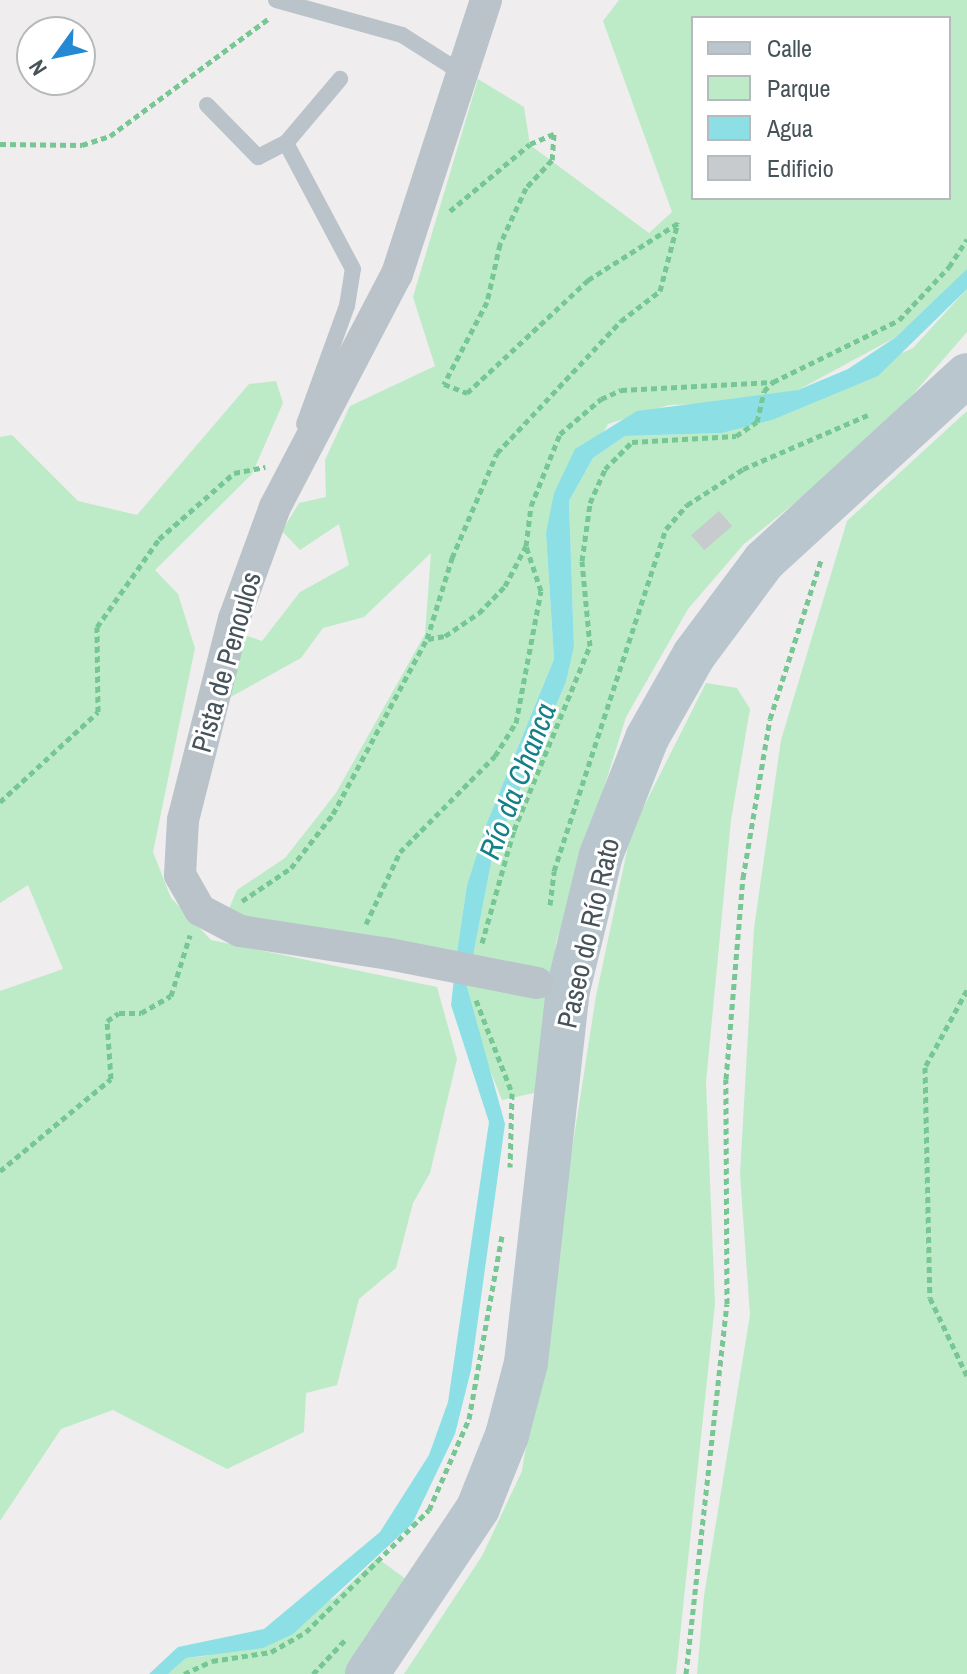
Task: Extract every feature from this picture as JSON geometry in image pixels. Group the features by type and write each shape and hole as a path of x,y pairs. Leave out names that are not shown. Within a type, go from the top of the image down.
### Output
{"street":[{"name":"Pista de Penoulos","path":"200,910 180,875 183,820 234,619 298,460 397,274 486,0"},
{"name":"Paseo do Río Rato","path":"367,1674 478,1508 507,1435 526,1363 553,986 647,738 694,655 764,561 967,375"},
{"path":"200,910 240,931 358,947 553,986"}],"lane":[{"path":"282,2 402,35 462,73"},
{"path":"207,105 258,157 286,143 340,79"},
{"path":"286,143 353,269 347,306 305,418 298,460"}],"path":[{"path":"0,144 82,145 110,136 282,2"},
{"path":"0,1171 111,1079 107,1021 119,1013 141,1013 171,996 191,939 187,921 200,910 233,905 291,868 333,814 427,639 452,558 497,453 621,321 660,291 678,222 588,280 467,393 444,384 487,302 500,244 526,188 552,160 554,134 530,144 436,221"},
{"path":"480,951 514,830 590,646 582,561 590,503 605,469 632,442 736,436 757,422 764,391 773,382 899,320 949,267 967,239"},
{"path":"427,639 445,636 479,613 505,586 526,546 544,464 560,434 601,399 621,390 773,382"},
{"path":"0,802 98,712 97,627 159,539 234,473 298,460"},
{"path":"686,1674 727,1304 726,1079 743,878 770,719 822,567 822,508"},
{"path":"358,947 400,852 495,756 516,723 541,591 526,546"},
{"path":"967,990 925,1067 930,1298 967,1376"},
{"path":"475,995 512,1093 508,1181"},
{"path":"184,1674 212,1661 271,1652 306,1632 429,1510 469,1419 503,1227"}],"green space":[{"path":"619,0 967,0 967,270 896,337 798,390 732,403 669,405 608,424 546,533 554,659 486,825 467,885 457,952 225,918 237,890 285,858 336,793 425,634 431,553 364,617 323,628 301,658 227,699 245,635 262,641 300,592 349,565 339,524 300,550 282,531 299,503 326,497 325,460 350,406 435,366 413,297 478,79 524,107 530,145 649,233 672,212 603,21"},
{"path":"967,289 967,332 875,438 744,544 688,609 626,717 556,943 543,1091 502,1100 474,1030 467,987 493,853 566,682 574,647 569,501 593,458 625,436 722,433 913,348"},
{"path":"276,381 283,403 252,474 155,570 178,594 195,648 153,852 171,898 211,940 437,987 457,1059 430,1173 413,1203 396,1268 359,1299 337,1385 306,1393 304,1432 227,1469 113,1410 61,1429 0,1521 0,991 63,969 28,885 0,903 0,437 12,435 78,501 137,515 249,384"},
{"path":"967,411 967,1674 697,1674 704,1596 750,1315 740,1174 754,928 781,740 847,521"},
{"path":"706,683 737,688 750,709 731,820 706,1082 715,1304 676,1674 404,1674 482,1556 522,1471 596,996 631,832"},
{"path":"377,1558 410,1582 345,1674 168,1674 186,1658 206,1656 335,1598"}],"water":[{"name":"Río da Chanca","path":"967,269 967,289 878,376 772,420 722,433 625,436 593,458 569,501 574,647 566,682 493,853 467,987 505,1124 471,1370 455,1434 412,1524 293,1634 263,1648 186,1658 168,1674 149,1674 178,1647 264,1629 380,1532 429,1455 448,1402 489,1122 451,1005 457,952 467,885 486,825 554,659 546,533 554,493 575,449 637,411 798,390 848,369 896,337"}],"building":[{"path":"719,511 732,526 704,550 691,535"}]}
